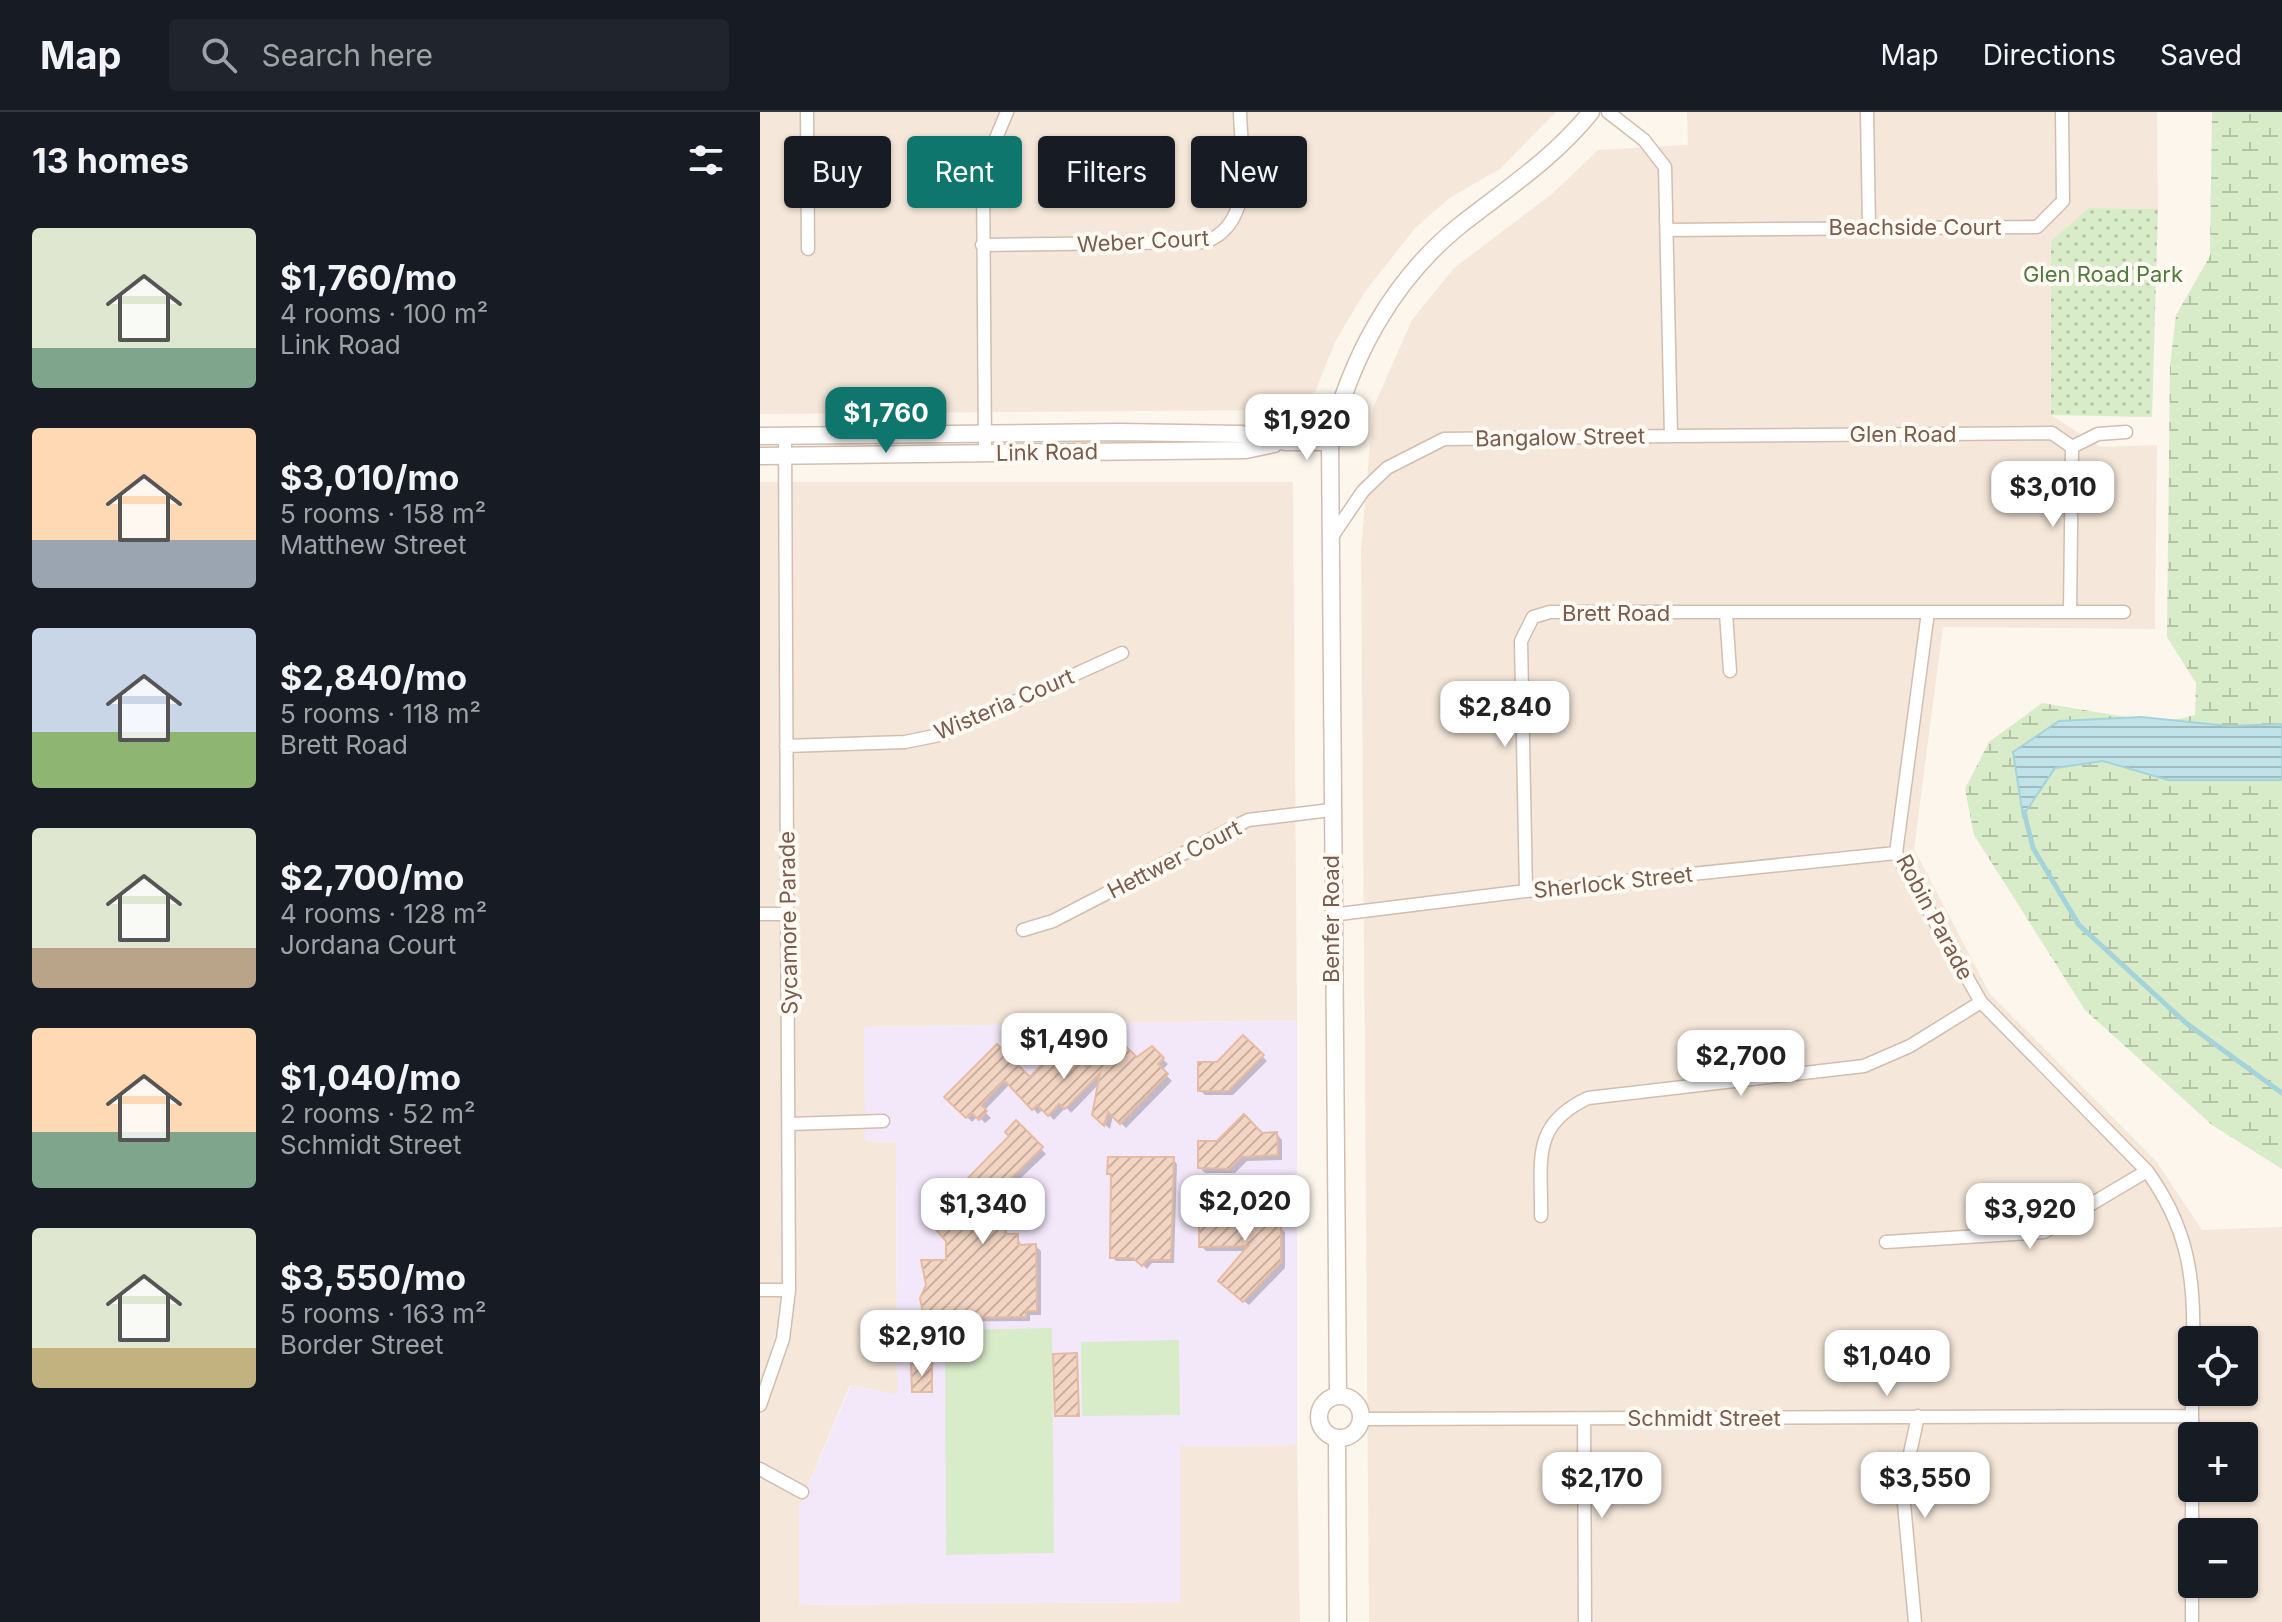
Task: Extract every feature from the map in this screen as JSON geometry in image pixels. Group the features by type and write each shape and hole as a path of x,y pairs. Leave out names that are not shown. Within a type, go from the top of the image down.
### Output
{"street":[{"path":"807,112 808,249"},
{"path":"985,452 983,169 1007,112"},
{"name":"Weber Court","path":"982,245 1205,242 1223,236 1236,219 1241,201 1240,112"},
{"path":"1330,442 1342,395 1363,346 1394,296 1435,249 1557,152 1591,112"},
{"name":"Bangalow Street","path":"1333,535 1363,491 1387,468 1444,439 1671,436 1665,167 1644,140 1608,112"},
{"path":"1867,112 1869,227"},
{"name":"Beachside Court","path":"1668,230 2037,227 2063,201 2062,112"},
{"path":"2070,612 2072,447 2098,434 2126,432"},
{"name":"Glen Road","path":"1671,436 2052,433 2064,438 2072,447"},
{"name":"Link Road","path":"760,436 1242,434 1285,442 1330,442"},
{"name":"Sycamore Parade","path":"760,1405 783,1339 789,1290 785,436"},
{"name":"Link Road","path":"760,456 1246,450 1285,442"},
{"name":"Benfer Road","path":"1330,442 1333,535 1331,915 1338,1396"},
{"name":"Brett Road","path":"1526,891 1521,641 1533,617 1550,612 1928,612"},
{"path":"1928,612 2124,612"},
{"name":"Robin Parade","path":"1928,612 1896,853 1981,1002 2147,1171 2169,1202 2183,1239 2195,1289 2194,1326"},
{"path":"1726,613 1730,671"},
{"name":"Wisteria Court","path":"786,746 905,742 944,734 1122,653"},
{"name":"Hettwer Court","path":"1023,930 1053,921 1248,820 1331,810"},
{"name":"Sherlock Street","path":"1331,915 1526,891 1896,853"},
{"path":"760,914 787,914"},
{"path":"1541,1216 1543,1148 1547,1128 1565,1108 1588,1098 1864,1066 1910,1046 1981,1002"},
{"path":"790,1124 883,1121"},
{"path":"1886,1242 2044,1232 2147,1171"},
{"path":"760,1290 789,1290"},
{"path":"1338,1396 1353,1400 1362,1419 1352,1435 1337,1439 1323,1430 1318,1419 1322,1406 1338,1396"},
{"path":"2191,1406 2192,1622"},
{"path":"1915,1622 1904,1481 1918,1416"},
{"name":"Schmidt Street","path":"1362,1419 2191,1416"},
{"path":"1584,1419 1585,1622"},
{"path":"1337,1439 1338,1622"},
{"path":"760,1469 802,1492"}],"shaded area":[{"path":"760,112 1556,112 1500,169 1451,197 1416,227 1364,293 1335,342 1315,392 1278,410 760,414"},
{"path":"1687,112 2157,112 2158,209 2089,208 2051,415 2100,447 2157,445 2155,629 1943,627 1914,849 1990,994 2156,1161 2202,1230 2282,1227 2282,1622 1369,1622 1361,550 1373,408 1412,320 1454,268 1553,193 1598,150 1688,145"},
{"path":"760,482 1293,482 1297,1020 865,1027 865,1141 896,1142 897,1395 850,1385 799,1507 799,1605 1180,1602 1180,1446 1297,1445 1300,1622 760,1622"},
{"path":"1297,1020 1297,1445 1180,1446 1180,1602 799,1605 799,1507 851,1385 897,1394 896,1142 865,1141 864,1027"}],"green space":[{"path":"2212,112 2282,112 2282,1169 2212,1125 2085,1010 1974,835 1965,789 1989,742 2042,703 2162,723 2195,715 2196,683 2167,637 2170,365 2176,315 2210,256"},
{"name":"Glen Road Park","path":"2089,208 2158,209 2152,417 2051,415 2051,241"},
{"path":"1052,1328 1054,1553 946,1555 945,1330"},
{"path":"1179,1340 1180,1415 1082,1416 1081,1342"}],"water":[{"path":"2141,717 2229,726 2282,724 2282,780 2168,780 2103,761 2055,768 2023,816 2013,752 2059,721"}],"building":[{"path":"1243,1035 1264,1055 1228,1091 1198,1091 1198,1062 1217,1062"},
{"path":"1045,1042 1063,1044 1087,1067 1109,1044 1115,1050 1122,1043 1137,1057 1152,1046 1164,1058 1158,1064 1168,1074 1120,1124 1108,1112 1104,1126 1092,1115 1100,1073 1065,1109 1059,1104 1048,1116 1037,1105 1032,1110 1004,1080 981,1105 987,1111 979,1120 972,1113 966,1118 944,1097 997,1044 1030,1077 1047,1059 1038,1050"},
{"path":"1244,1114 1262,1133 1277,1132 1278,1155 1241,1157 1229,1169 1198,1168 1198,1141 1217,1141"},
{"path":"1016,1120 1043,1147 965,1223 1005,1223 1005,1234 1018,1234 1018,1245 1036,1244 1037,1311 1026,1311 1026,1317 924,1318 920,1298 926,1285 921,1260 946,1260 946,1241 927,1220 1009,1136 1005,1132"},
{"path":"1108,1157 1174,1157 1171,1260 1147,1260 1142,1266 1133,1258 1110,1258 1111,1174 1107,1174"},
{"path":"1244,1190 1281,1225 1281,1262 1243,1302 1218,1281 1248,1246 1199,1247 1199,1218 1217,1218"},
{"path":"1077,1353 1079,1416 1055,1416 1053,1354"},
{"path":"932,1363 932,1392 912,1392 911,1364"}],"waterway":[{"path":"2024,812 2033,848 2079,925 2186,1023 2282,1093"}]}
